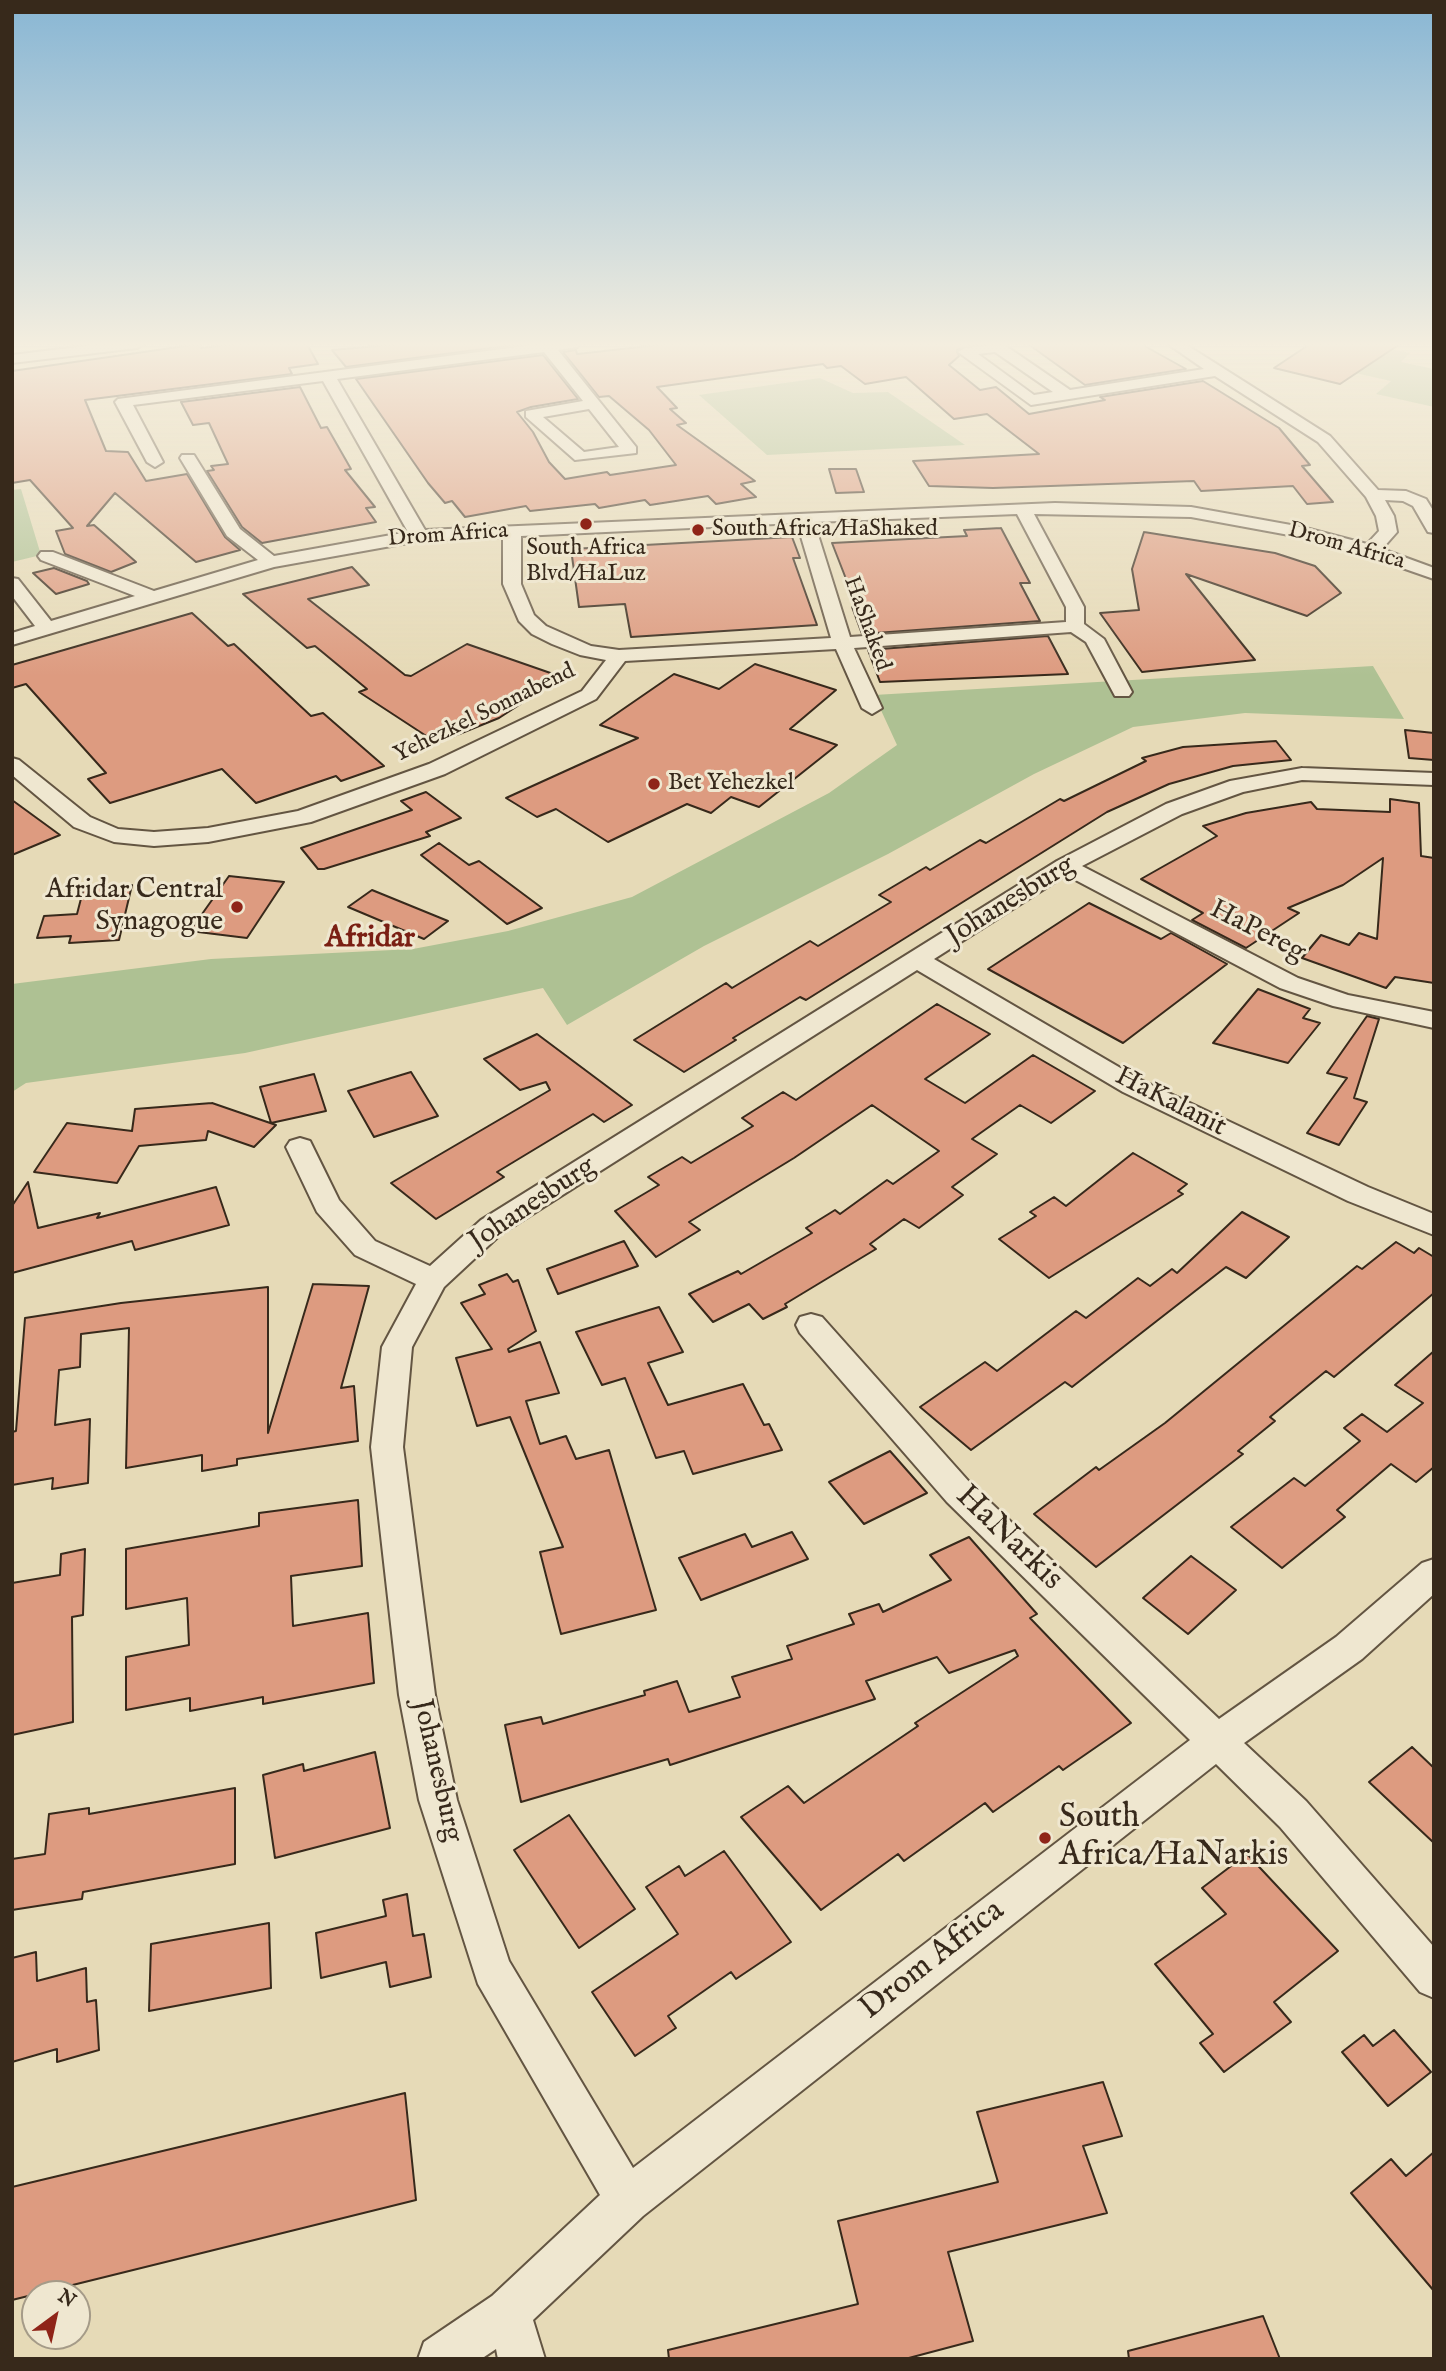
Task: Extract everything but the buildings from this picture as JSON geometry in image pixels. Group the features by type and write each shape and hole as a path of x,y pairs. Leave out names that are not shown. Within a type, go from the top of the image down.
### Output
{"street":[{"path":"151,455 155,462"},
{"path":"373,455 419,536"},
{"path":"578,455 581,457 597,455"},
{"path":"1338,455 1373,495 1385,516 1388,532 1371,551"},
{"path":"188,458 233,532 271,562"},
{"path":"1373,495 1406,496 1420,503 1434,528"},
{"name":"Drom Africa","path":"12,639 271,562 419,536 804,517 1135,508 1191,512 1302,532 1371,551 1434,574"},
{"path":"1023,510 1075,607 1075,625"},
{"name":"HaShaked","path":"804,517 843,644 872,708"},
{"path":"512,531 512,584 526,617 539,630 587,651 619,656 1042,631 1075,625 1094,639 1122,692"},
{"path":"47,556 151,596"},
{"path":"12,583 47,628"},
{"name":"Yehezkel Sonnabend","path":"12,764 82,822 114,835 154,839 252,829 303,817 437,769 589,695 619,656"},
{"name":"Johanesburg","path":"627,2200 492,1970 438,1800 417,1695 387,1447 397,1347 433,1280 491,1227 1065,866 1174,808 1238,786 1302,774 1434,779"},
{"name":"HaPereg","path":"1065,866 1289,984 1342,1001 1434,1020"},
{"name":"HaKalanit","path":"917,960 1132,1086 1358,1194 1434,1225"},
{"path":"300,1147 327,1205 365,1248 433,1280"},
{"name":"HaNarkis","path":"811,1325 959,1493 1293,1814 1434,1978"},
{"name":"Drom Africa","path":"441,2359 508,2312 627,2200 1217,1741 1349,1648 1434,1573"},
{"path":"508,2312 522,2359"}],"green space":[{"path":"21,489 41,555 12,562 12,490"},
{"path":"1373,666 1404,719 1245,713 1133,727 1034,774 888,854 704,946 567,1025 543,988 245,1053 26,1083 12,1092 12,984 211,959 413,949 508,931 632,897 829,793 897,745 874,695"}],"place":[{"name":"South Africa Blvd/HaLuz","path":"586,524"},
{"name":"South Africa/HaShaked","path":"698,530"},
{"name":"Bet Yehezkel","path":"654,784"},
{"name":"Afridar Central Synagogue","path":"237,907"},
{"name":"South Africa/HaNarkis","path":"1045,1838"}],"district":[{"name":"Afridar","path":"370,940"}]}
